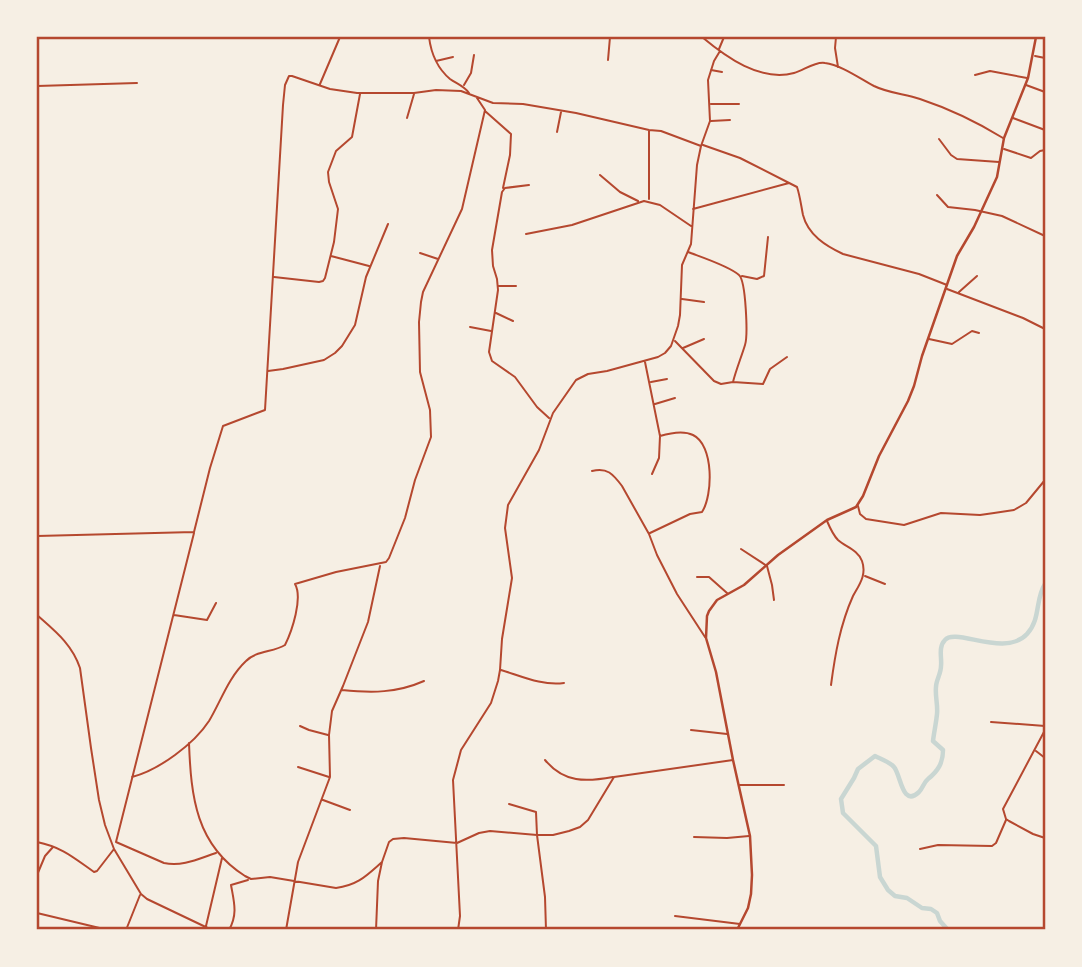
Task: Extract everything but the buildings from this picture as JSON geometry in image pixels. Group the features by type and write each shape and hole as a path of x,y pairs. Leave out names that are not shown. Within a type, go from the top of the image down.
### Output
{"street":[{"path":"320,85 339,37"},
{"path":"429,37 435,61 445,74 464,86 470,94"},
{"path":"608,60 610,37"},
{"path":"702,37 719,51 749,68 784,75 824,63 874,86 918,98 959,114 1004,138"},
{"path":"458,930 460,916 453,775 464,742 491,703 500,670 512,578 506,535 509,502 540,450 550,419 576,380 582,376 663,355 674,340 680,315 681,265 691,244 697,165 710,121 708,80 724,37"},
{"path":"836,37 839,68"},
{"path":"737,930 748,908 751,894 752,854 716,672 706,638 709,611 718,600 744,585 778,555 827,520 858,505 878,456 914,386 957,256 997,177 1004,138 1028,78 1036,37"},
{"path":"464,86 471,74 474,55"},
{"path":"1034,55 1045,58"},
{"path":"435,61 453,57"},
{"path":"710,70 722,72"},
{"path":"975,75 990,71 1028,78"},
{"path":"116,842 205,487 223,426 265,410 288,77 330,89 360,93 451,90 493,103 523,104 661,131 740,158 797,187 806,225 815,236 842,254 919,274 1045,329"},
{"path":"37,86 137,83"},
{"path":"1025,85 1045,92"},
{"path":"273,277 319,282 325,278 338,209 328,182 328,172 336,152 352,137 360,93"},
{"path":"407,118 414,93"},
{"path":"476,97 485,110 511,134 510,155 492,260 498,286 489,352 492,361 515,377 537,407 550,419"},
{"path":"710,104 739,104"},
{"path":"132,777 163,764 207,724 227,685 246,660 285,645 298,600 295,584 336,572 380,564 389,558 431,437 430,411 420,372 420,312 423,292 462,209 485,110"},
{"path":"557,132 561,111"},
{"path":"1012,118 1045,130"},
{"path":"710,121 730,120"},
{"path":"649,130 649,201"},
{"path":"939,139 957,159 1000,162"},
{"path":"1003,149 1031,158 1045,150"},
{"path":"600,176 620,192 639,202"},
{"path":"693,209 790,183"},
{"path":"503,190 529,185"},
{"path":"937,195 948,207 981,211 1016,221 1045,236"},
{"path":"526,234 572,225 649,201 692,226"},
{"path":"267,371 324,360 342,346 355,325 370,267 387,224"},
{"path":"688,252 741,276 757,279 764,276 768,237"},
{"path":"420,253 439,259"},
{"path":"331,256 370,267"},
{"path":"733,382 746,339 745,291 741,276"},
{"path":"958,292 977,276"},
{"path":"498,286 516,286"},
{"path":"681,299 704,302"},
{"path":"495,312 513,321"},
{"path":"470,327 492,331"},
{"path":"928,339 952,344 972,331 979,333"},
{"path":"682,348 704,339"},
{"path":"674,340 714,382 721,384 763,384 770,369 787,357"},
{"path":"645,361 660,436 659,458 652,474"},
{"path":"650,382 667,379"},
{"path":"654,404 675,398"},
{"path":"649,534 690,514 702,512 708,491 708,460 698,438 683,432 660,436"},
{"path":"592,471 603,470 617,479 649,534 677,594 706,638"},
{"path":"858,505 860,514 866,519 904,525 941,513 980,515 1014,510 1030,499 1045,480"},
{"path":"827,520 837,539 860,557 864,569 864,576 843,623 831,685"},
{"path":"37,537 194,532"},
{"path":"741,549 767,566 774,600"},
{"path":"286,930 302,850 330,777 329,735 333,705 368,622 380,564"},
{"path":"864,576 885,584"},
{"path":"697,577 709,578 728,594"},
{"path":"173,615 207,620 216,603"},
{"path":"37,615 75,654 80,668 99,800 114,849 146,899 212,930"},
{"path":"500,670 551,684 564,683"},
{"path":"341,690 387,692 424,681"},
{"path":"920,849 938,845 992,846 996,843 1006,819 1005,805 1045,731 991,722"},
{"path":"300,726 329,735"},
{"path":"691,730 728,734"},
{"path":"189,742 196,807 204,831 216,853 239,873 251,879"},
{"path":"1035,751 1045,758"},
{"path":"545,760 558,772 575,779 591,780 733,760"},
{"path":"298,767 330,777"},
{"path":"376,930 377,889 382,862 389,842 393,839 457,843 490,831 560,834 580,827 588,820 614,777"},
{"path":"739,785 784,785"},
{"path":"322,800 350,810"},
{"path":"509,804 536,812 546,930"},
{"path":"1006,819 1045,838"},
{"path":"694,837 750,836"},
{"path":"37,842 53,846 76,858 94,872 114,849"},
{"path":"111,842 172,865 184,864 216,853"},
{"path":"37,875 53,846"},
{"path":"206,927 222,858"},
{"path":"229,930 235,911 231,885 270,877 336,888 347,887 364,878 382,862"},
{"path":"126,930 141,894"},
{"path":"37,913 108,930"},
{"path":"675,916 741,924"}],"waterway":[{"path":"948,930 937,913 922,908 907,898 895,896 888,890 880,877 876,846 843,813 841,799 858,769 875,756 894,767 905,793 913,796 919,792 937,770 943,755 943,750 933,741 937,711 936,684 941,669 943,643 950,637 994,643 1018,641 1031,628 1045,584"}]}
